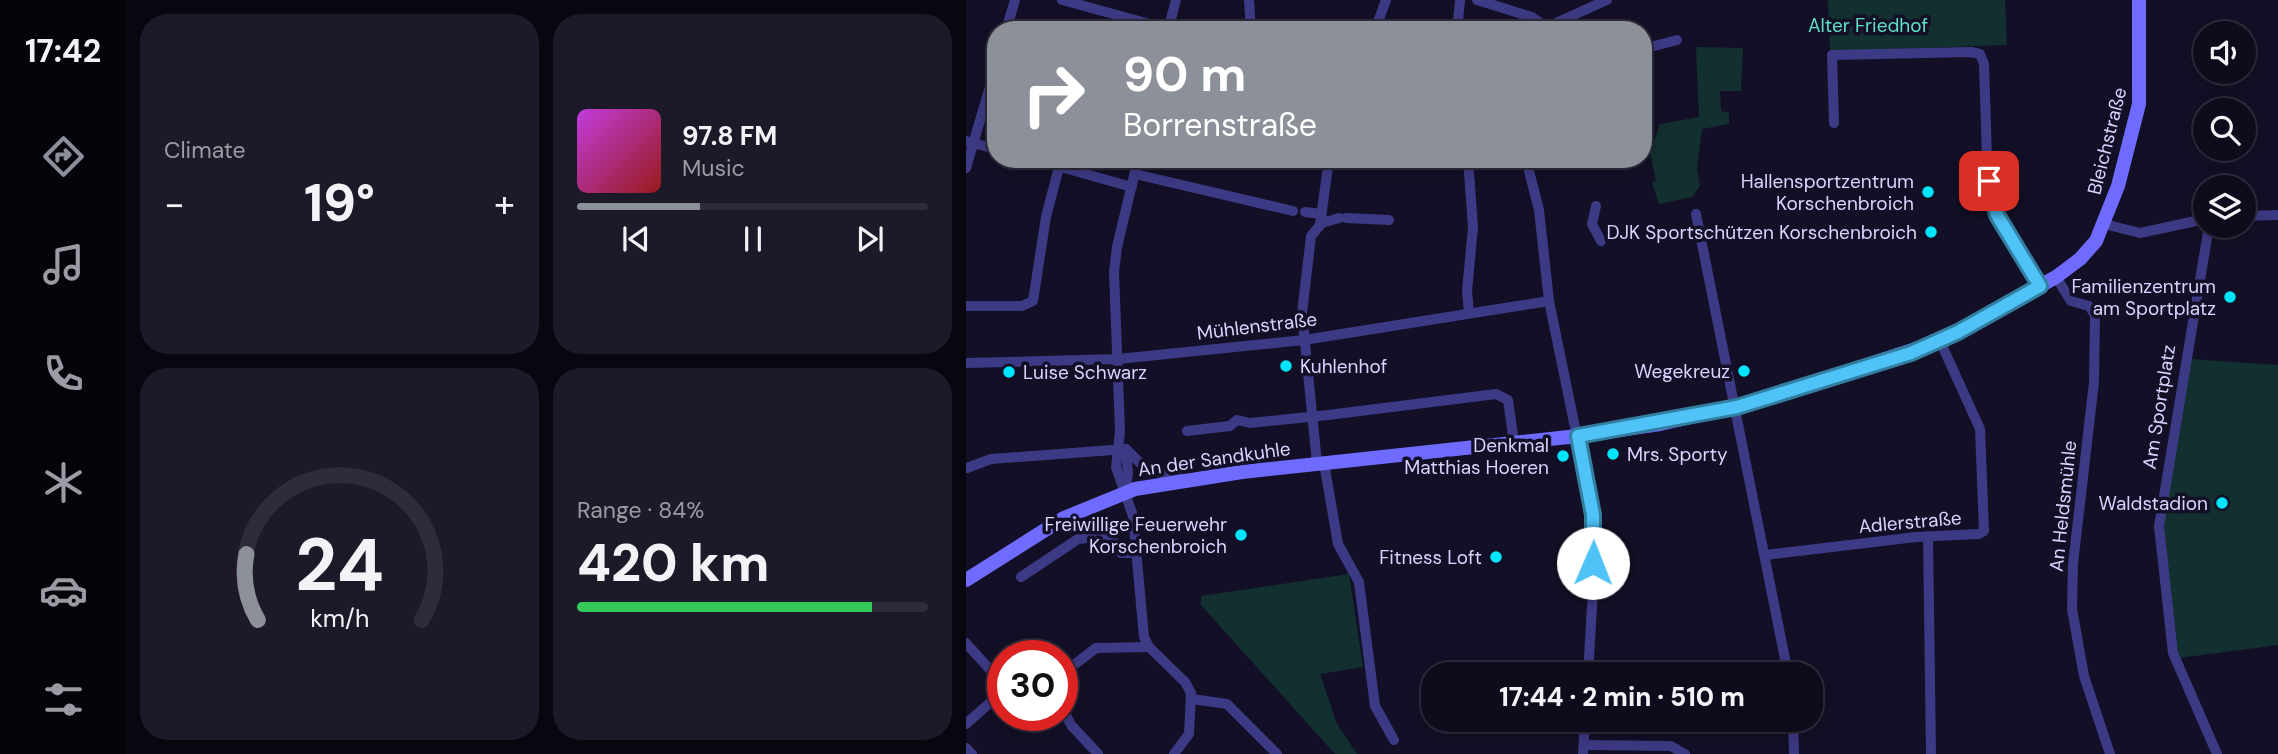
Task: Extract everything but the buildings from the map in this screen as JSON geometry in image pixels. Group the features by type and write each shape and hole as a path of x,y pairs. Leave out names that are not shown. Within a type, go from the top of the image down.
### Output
{"main road":[{"name":"Bleichstraße","path":"2093,246 2122,174 2139,104 2139,0"},
{"name":"An der Sandkuhle","path":"966,580 1064,518 1125,492 1184,479 1578,436 1737,407 1940,341 2040,286 2080,260 2093,246"}],"street":[{"path":"1009,21 1015,0"},
{"path":"1062,0 1139,21"},
{"path":"1170,21 1176,0"},
{"path":"1249,0 1250,21"},
{"path":"1378,21 1386,0"},
{"path":"1458,21 1461,0"},
{"path":"1477,0 1538,21"},
{"path":"1560,21 1607,0"},
{"path":"1652,47 1677,40"},
{"path":"1834,123 1832,55 1974,52 1981,55 1992,198 1997,215 2040,286"},
{"path":"966,168 970,142 987,92"},
{"path":"970,142 987,147"},
{"path":"966,306 1022,306 1032,301 1046,217 1059,168"},
{"path":"1063,168 1132,187"},
{"path":"1137,168 1115,260 1119,431 1128,477 1125,492 1133,516 1142,628 1149,648 1185,682 1192,699 1188,737 1174,754"},
{"path":"1328,168 1321,219 1310,241 1302,313 1312,417 1338,544 1359,582 1375,706 1394,740"},
{"path":"1469,168 1473,227 1467,291 1469,313"},
{"path":"1528,168 1539,210 1549,301 1594,526 1588,662"},
{"path":"1135,174 1293,211"},
{"path":"1595,206 1592,224 1601,241"},
{"path":"1305,212 1321,219 1389,220"},
{"path":"1696,214 1737,407 1786,662"},
{"path":"2256,216 2278,215"},
{"path":"2104,224 2145,232 2193,222"},
{"name":"Am Sportplatz","path":"2206,238 2159,526 2172,653 2217,754"},
{"name":"An Heldsmühle","path":"2056,276 2072,302 2089,306 2095,315 2094,382 2073,564 2071,609 2084,676 2110,754"},
{"name":"Mühlenstraße","path":"966,363 1118,359 1304,340 1549,301"},
{"name":"Adlerstraße","path":"1765,555 1928,536 1979,534 1985,528 1980,429 1940,341"},
{"path":"1187,431 1230,426 1237,420 1250,423 1312,417 1499,394 1509,404 1514,443"},
{"path":"967,467 991,459 1121,449 1145,468 1184,479"},
{"path":"1021,577 1084,537 1110,536 1121,553 1137,554"},
{"path":"1928,536 1931,754"},
{"path":"966,643 987,666"},
{"path":"1078,662 1097,648 1149,648"},
{"path":"1192,699 1227,704 1277,754"},
{"path":"966,724 987,705"},
{"path":"1077,731 1098,754"},
{"path":"1585,732 1584,750 1671,746 1685,754"},
{"path":"1794,732 1794,754"},
{"path":"966,748 972,754"}],"green space":[{"name":"Alter Friedhof","path":"1828,0 2005,0 2007,45 1830,50"},
{"path":"1696,47 1743,48 1741,91 1720,91 1721,111 1729,113 1729,124 1702,129 1697,169 1700,186 1692,197 1659,204 1652,183 1656,181 1652,146 1660,124 1699,117"},
{"name":"Waldstadion","path":"2190,359 2278,365 2278,645 2179,658 2162,520"},
{"path":"1349,574 1363,667 1320,674 1337,724 1357,754 1335,754 1201,605 1201,596"}],"place":[{"name":"Hallensportzentrum Korschenbroich","path":"1928,192"},
{"name":"DJK Sportschützen Korschenbroich","path":"1931,232"},
{"name":"Familienzentrum am Sportplatz","path":"2230,297"},
{"name":"Kuhlenhof","path":"1286,366"},
{"name":"Wegekreuz","path":"1744,371"},
{"name":"Luise Schwarz","path":"1009,372"},
{"name":"Mrs. Sporty","path":"1613,454"},
{"name":"Denkmal Matthias Hoeren","path":"1563,456"},
{"name":"Waldstadion","path":"2222,503"},
{"name":"Freiwillige Feuerwehr Korschenbroich","path":"1241,535"},
{"name":"Fitness Loft","path":"1496,557"}],"route":[{"path":"1593,563 1593,515 1578,436 1661,424 1737,407 1911,353 1958,332 2040,286 1997,215 1989,181"}]}
